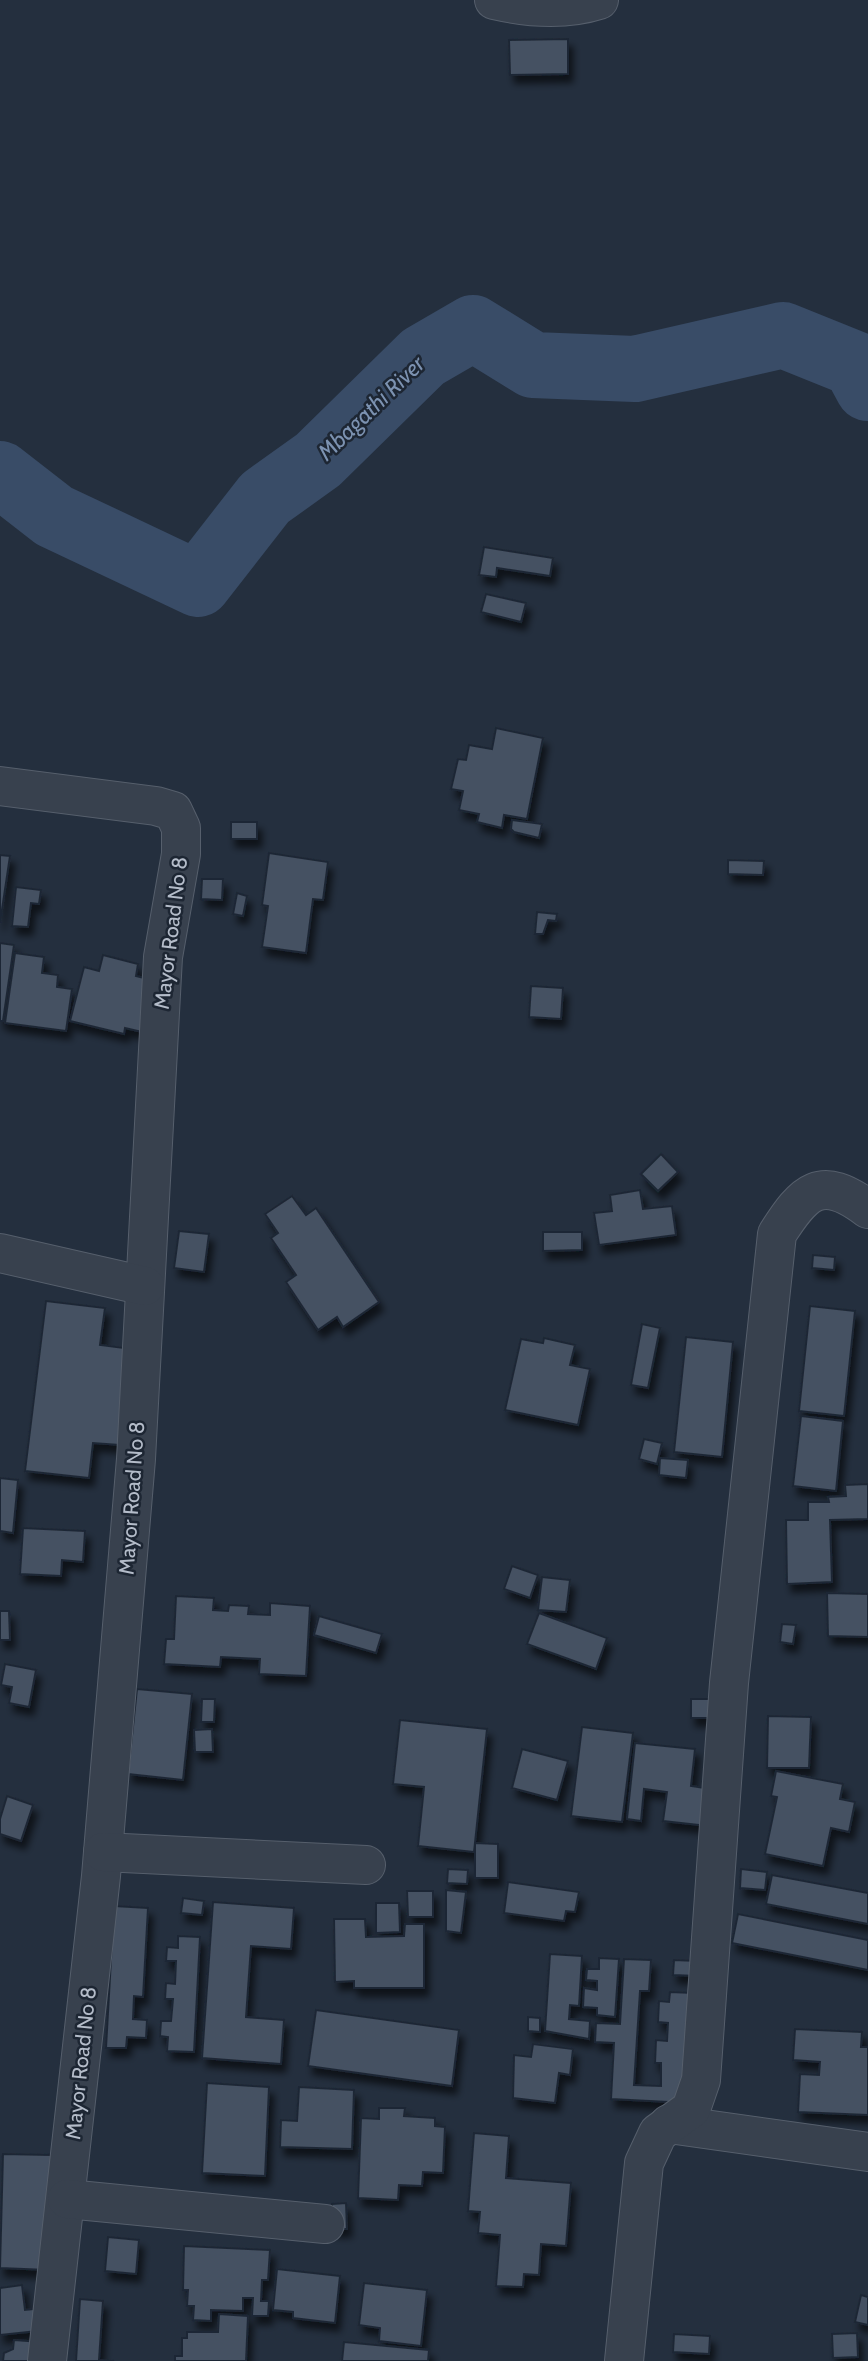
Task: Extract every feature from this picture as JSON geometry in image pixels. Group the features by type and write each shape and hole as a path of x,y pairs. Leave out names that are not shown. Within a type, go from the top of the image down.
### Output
{"street":[{"path":"494,0 530,7 581,6 599,0"},
{"name":"Mayor Road No 8","path":"0,786 156,806 173,811 181,828 181,854 163,957 136,1459 103,1852 67,2199 47,2361"},
{"path":"624,2361 644,2163 658,2133 691,2109 701,2080 729,1683 777,1234 798,1201 813,1192 838,1191 868,1209"},
{"path":"0,1253 145,1286"},
{"path":"103,1852 366,1865"},
{"path":"669,2124 868,2152"},
{"path":"67,2199 325,2224"}],"building":[{"path":"568,39 568,74 510,75 509,40"},
{"path":"484,547 553,558 550,576 497,568 496,577 479,575"},
{"path":"486,594 526,603 521,622 481,612"},
{"path":"496,728 543,738 527,819 504,815 502,828 477,822 479,814 459,810 463,791 451,789 458,759 466,760 469,745 492,749"},
{"path":"512,820 542,824 539,838 514,832 511,829"},
{"path":"231,822 257,822 257,839 231,839"},
{"path":"269,853 328,862 323,900 313,899 306,953 262,947 268,906 262,905"},
{"path":"0,855 10,856 0,923"},
{"path":"728,860 764,861 763,875 728,874"},
{"path":"202,879 223,879 222,900 201,899"},
{"path":"16,887 41,890 39,904 31,903 28,927 12,926"},
{"path":"237,893 247,896 243,916 233,914"},
{"path":"537,912 557,914 556,921 548,920 543,934 535,934"},
{"path":"0,943 14,945 3,1021 0,1021"},
{"path":"15,953 44,957 42,973 58,975 57,987 72,989 66,1031 5,1023"},
{"path":"103,955 138,964 136,976 156,981 142,1032 125,1028 124,1034 70,1021 84,967 99,971"},
{"path":"531,986 563,988 561,1019 529,1017"},
{"path":"661,1154 678,1172 658,1191 641,1174"},
{"path":"640,1190 643,1209 672,1206 676,1235 599,1245 594,1213 612,1211 610,1195"},
{"path":"292,1196 306,1215 316,1208 379,1302 343,1327 337,1317 318,1330 286,1282 296,1275 271,1238 278,1233 265,1214"},
{"path":"179,1231 209,1234 204,1272 174,1268"},
{"path":"543,1232 582,1232 582,1250 543,1251"},
{"path":"813,1255 835,1257 834,1270 812,1268"},
{"path":"46,1301 105,1308 100,1345 132,1349 120,1445 93,1443 89,1478 25,1471"},
{"path":"810,1306 855,1311 844,1416 799,1411"},
{"path":"642,1324 660,1328 648,1388 631,1385"},
{"path":"686,1337 733,1342 722,1457 674,1452"},
{"path":"544,1338 575,1345 570,1365 590,1369 578,1425 505,1410 521,1339 543,1343"},
{"path":"801,1416 843,1421 836,1491 793,1486"},
{"path":"644,1439 662,1443 657,1464 639,1459"},
{"path":"660,1458 688,1460 686,1478 659,1475"},
{"path":"0,1478 18,1480 13,1533 0,1531"},
{"path":"868,1484 868,1519 830,1520 832,1582 787,1584 786,1520 808,1520 808,1502 829,1502 828,1497 846,1496 845,1485"},
{"path":"23,1528 85,1531 83,1562 62,1560 61,1576 20,1574"},
{"path":"512,1566 538,1575 530,1598 504,1589"},
{"path":"542,1577 570,1580 566,1612 538,1610"},
{"path":"827,1593 868,1594 868,1637 828,1636"},
{"path":"176,1596 214,1598 213,1610 228,1611 229,1605 249,1606 248,1614 270,1615 270,1603 310,1606 306,1676 259,1674 260,1659 221,1657 220,1667 164,1664 166,1639 174,1639"},
{"path":"0,1611 9,1611 10,1640 0,1640"},
{"path":"539,1613 607,1638 596,1669 527,1644"},
{"path":"319,1616 382,1634 376,1653 314,1635"},
{"path":"782,1624 796,1625 793,1644 780,1642"},
{"path":"5,1664 36,1670 29,1707 9,1703 12,1687 1,1685"},
{"path":"137,1689 192,1694 183,1780 128,1774"},
{"path":"202,1699 215,1699 214,1722 201,1722"},
{"path":"691,1699 722,1699 721,1718 691,1718"},
{"path":"768,1716 811,1717 809,1768 767,1768"},
{"path":"400,1720 487,1729 474,1852 418,1846 424,1787 393,1784"},
{"path":"582,1727 633,1733 622,1822 571,1816"},
{"path":"212,1729 213,1752 195,1752 194,1730"},
{"path":"635,1743 695,1749 691,1786 711,1789 708,1826 663,1821 667,1792 644,1789 641,1821 627,1819"},
{"path":"522,1749 568,1761 557,1800 512,1788"},
{"path":"776,1771 843,1784 840,1799 855,1802 849,1832 831,1828 823,1866 765,1854 777,1797 771,1796"},
{"path":"7,1796 33,1805 21,1841 0,1834 0,1819"},
{"path":"475,1843 498,1844 498,1878 475,1878"},
{"path":"448,1869 468,1870 467,1884 447,1883"},
{"path":"741,1869 767,1872 765,1890 740,1888"},
{"path":"772,1875 868,1893 868,1924 766,1904"},
{"path":"508,1882 579,1892 575,1912 566,1911 564,1921 504,1913"},
{"path":"446,1890 466,1892 461,1933 446,1931"},
{"path":"407,1891 433,1891 433,1917 408,1917"},
{"path":"183,1898 204,1901 202,1915 181,1913"},
{"path":"213,1902 294,1908 291,1949 251,1946 246,2017 284,2020 281,2064 202,2058"},
{"path":"376,1903 399,1903 400,1932 376,1933"},
{"path":"114,1906 148,1908 143,1997 134,1996 133,2019 147,2020 146,2038 127,2037 126,2048 106,2048"},
{"path":"738,1914 868,1940 868,1970 732,1943"},
{"path":"334,1919 365,1919 366,1937 404,1936 405,1924 424,1924 424,1988 354,1988 354,1981 335,1982"},
{"path":"178,1936 200,1937 194,2052 167,2051 168,2037 160,2036 161,2021 171,2021 173,1999 165,1999 166,1983 175,1984 176,1961 166,1961 167,1947 178,1948"},
{"path":"550,1954 582,1956 579,2006 570,2005 569,2019 590,2021 589,2039 545,2031"},
{"path":"599,1958 619,1959 615,2017 597,2015 597,2008 583,2007 584,1988 597,1990 597,1981 586,1980 587,1969 599,1969"},
{"path":"624,1959 651,1960 649,1991 640,1991 634,2085 661,2086 661,2063 655,2063 656,2040 667,2041 668,2023 658,2022 659,2001 669,2002 670,1992 694,1993 688,2103 611,2099 614,2043 595,2042 596,2023 620,2024"},
{"path":"674,1960 698,1961 697,1976 673,1975"},
{"path":"316,2010 459,2030 452,2086 308,2066"},
{"path":"528,2017 540,2018 540,2032 528,2031"},
{"path":"795,2029 862,2032 861,2047 868,2047 868,2115 798,2112 800,2074 819,2075 820,2062 793,2060"},
{"path":"533,2044 573,2049 570,2075 559,2073 555,2103 513,2098 514,2055 531,2057"},
{"path":"207,2083 269,2087 265,2176 202,2173"},
{"path":"299,2087 354,2090 352,2149 280,2147 281,2120 297,2121"},
{"path":"379,2108 405,2108 404,2116 435,2118 435,2126 445,2127 443,2173 423,2172 422,2186 399,2185 398,2200 358,2198 361,2118 379,2119"},
{"path":"474,2133 509,2136 506,2178 571,2183 566,2246 541,2244 539,2275 524,2274 523,2287 496,2286 500,2235 478,2233 480,2212 468,2211"},
{"path":"3,2154 51,2155 48,2270 0,2268"},
{"path":"346,2203 347,2229 332,2229 332,2204"},
{"path":"108,2237 139,2240 136,2274 105,2271"},
{"path":"184,2246 270,2250 268,2280 262,2280 261,2301 269,2301 268,2316 252,2316 253,2298 243,2298 243,2311 211,2310 211,2321 193,2320 194,2306 187,2306 188,2290 183,2290"},
{"path":"277,2269 340,2276 335,2323 293,2318 293,2312 273,2310"},
{"path":"364,2283 427,2290 421,2346 379,2341 380,2328 359,2325"},
{"path":"22,2285 25,2310 44,2308 47,2330 0,2335 0,2288"},
{"path":"861,2295 868,2297 868,2325 855,2322"},
{"path":"80,2299 103,2301 99,2360 114,2361 76,2361"},
{"path":"219,2314 248,2316 246,2361 175,2361 175,2356 182,2356 182,2338 187,2338 187,2332 218,2332"},
{"path":"857,2333 858,2357 833,2358 832,2334"},
{"path":"674,2334 710,2336 709,2354 673,2352"},
{"path":"14,2340 41,2342 40,2361 3,2361 4,2353 13,2349"},
{"path":"344,2342 429,2350 428,2361 342,2361"}],"waterway":[{"name":"Mbagathi River","path":"0,474 54,516 198,584 265,498 318,460 423,357 473,328 533,365 635,369 783,335 855,364 868,388"}]}
